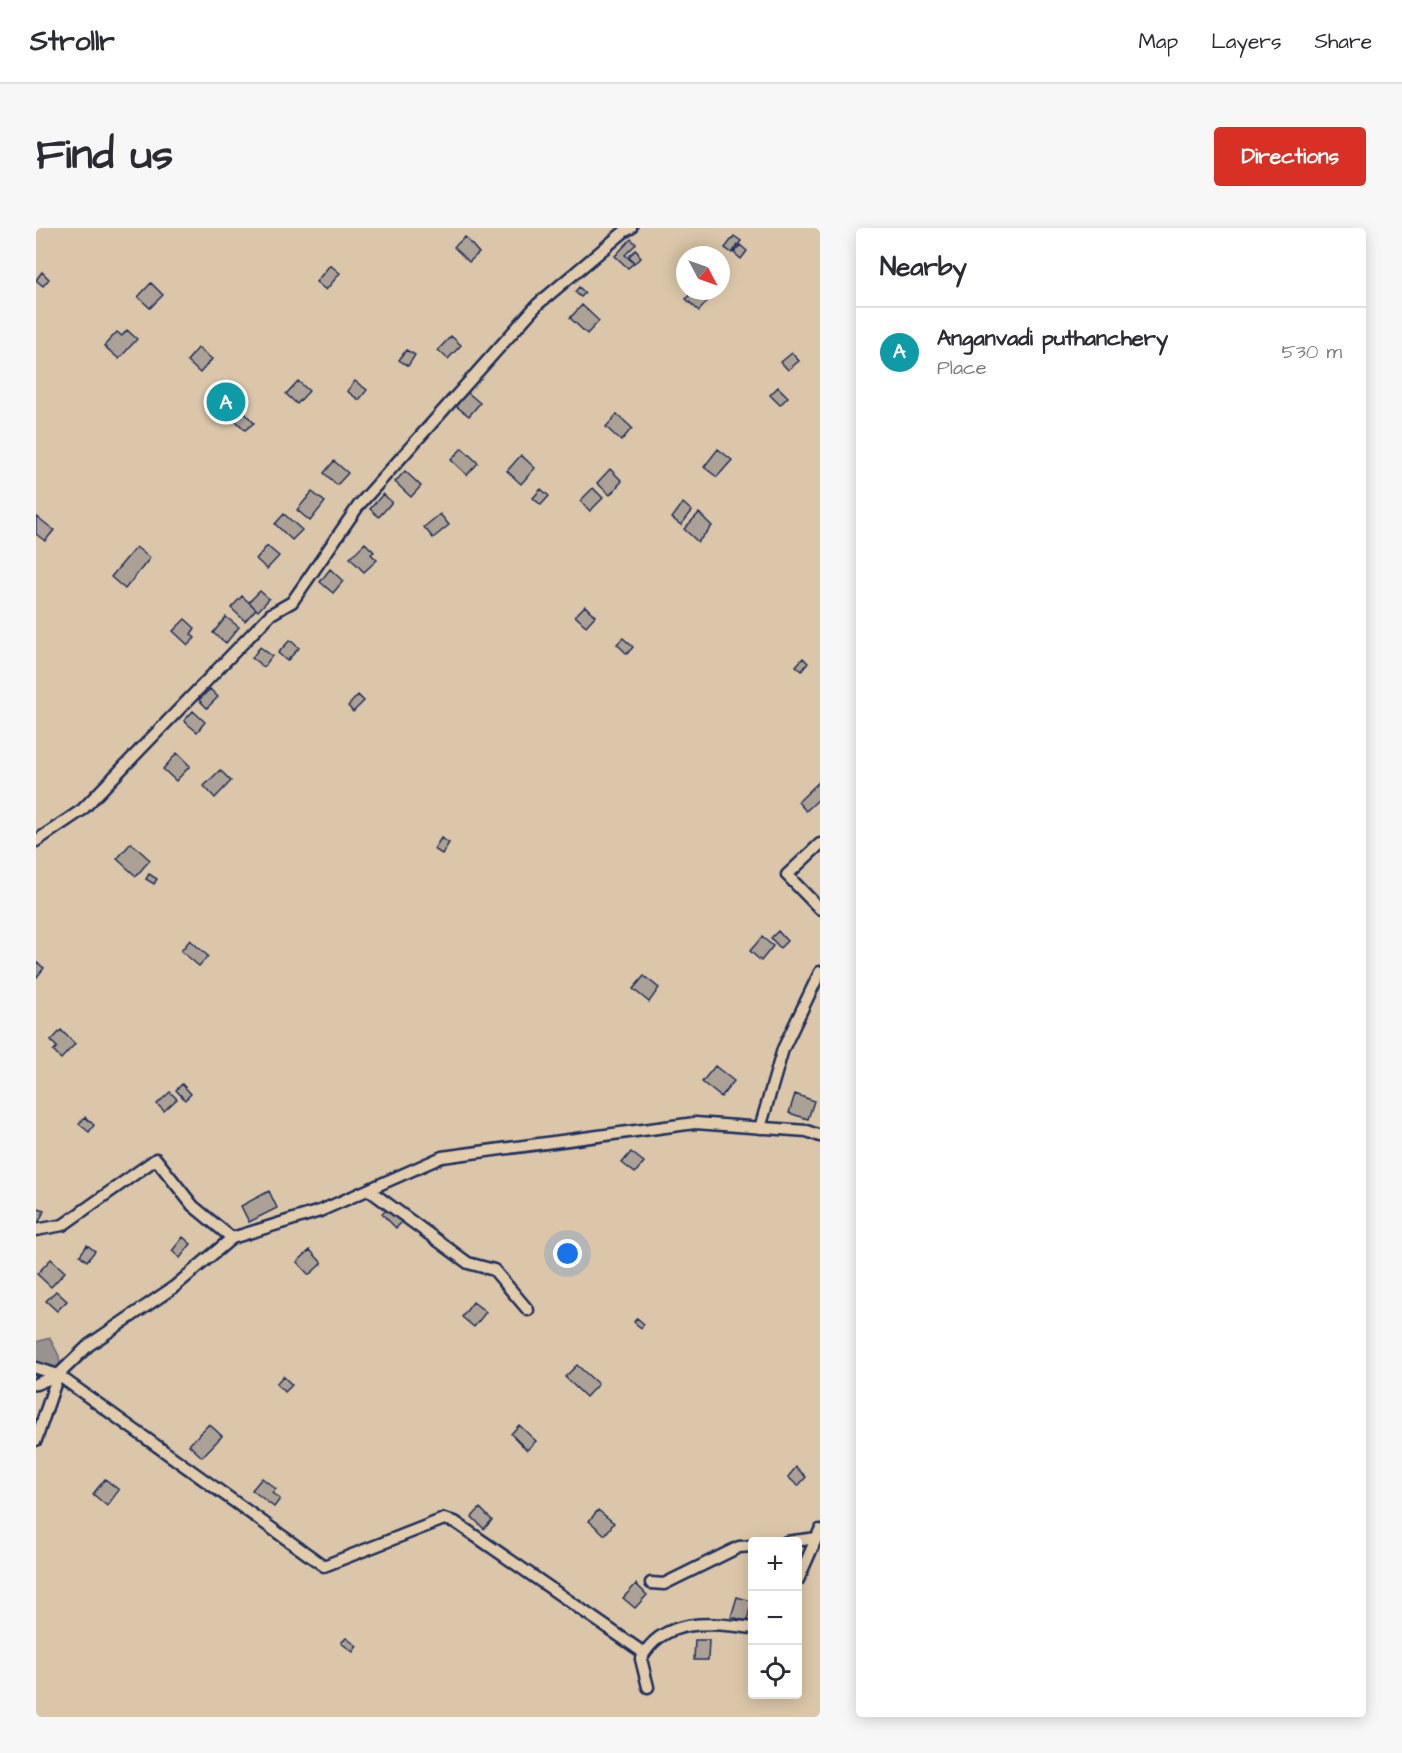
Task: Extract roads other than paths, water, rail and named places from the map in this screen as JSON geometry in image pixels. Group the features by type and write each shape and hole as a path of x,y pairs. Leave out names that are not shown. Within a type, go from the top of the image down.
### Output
{"street":[{"path":"36,841 82,810 271,614 292,602 359,505 538,304 631,228"},
{"path":"820,844 787,875 820,909"},
{"path":"760,1128 783,1049 820,972"},
{"path":"36,1384 58,1375 89,1345 174,1287 231,1238 320,1211 442,1157 695,1123 807,1131 820,1136"},
{"path":"36,1230 63,1225 156,1159 193,1206 231,1238"},
{"path":"369,1190 468,1263 494,1270 528,1310"},
{"path":"36,1368 58,1375 324,1566 444,1519 455,1522 644,1653"},
{"path":"36,1440 58,1375"},
{"path":"802,1538 819,1534"},
{"path":"802,1571 819,1534"},
{"path":"651,1583 664,1584 739,1547 748,1546"},
{"path":"648,1687 648,1678 642,1667 644,1653 657,1640 689,1624 706,1622 748,1627"}],"place":[{"name":"Anganvadi puthanchery","path":"226,402"}]}
